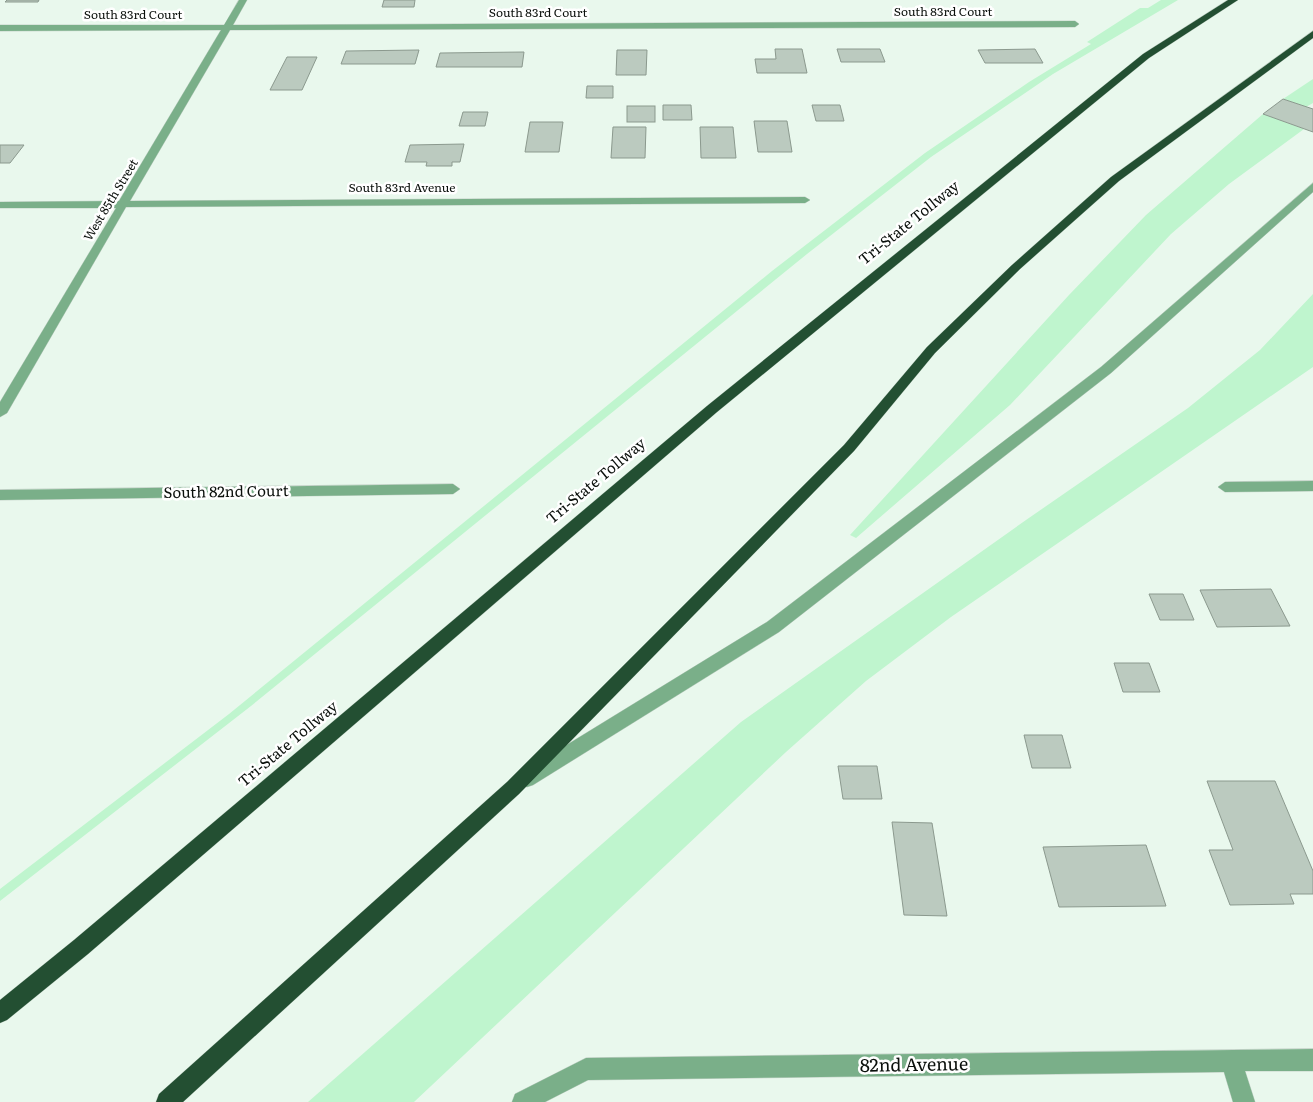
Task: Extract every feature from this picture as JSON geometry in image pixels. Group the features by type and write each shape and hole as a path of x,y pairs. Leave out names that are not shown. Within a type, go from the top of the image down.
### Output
{"highway":[{"name":"Tri-State Tollway","path":"0,1013 104,928 712,408 1146,56 1234,0"},
{"path":"167,1102 513,788 849,448 931,350 1016,267 1115,179 1313,34"}],"street":[{"name":"West 85th Street","path":"0,413 125,204 243,0"},
{"name":"South 83rd Court","path":"0,28 1075,24"},
{"path":"513,788 773,627 1106,370 1313,186"},
{"name":"South 83rd Avenue","path":"0,205 805,200"},
{"path":"1225,487 1313,486"},
{"name":"South 82nd Court","path":"0,495 452,489"},
{"name":"82nd Avenue","path":"523,1102 586,1068 1313,1060"},
{"path":"1231,1061 1244,1102"}],"green space":[{"path":"1161,0 1178,0 1053,74 931,157 807,254 251,706 0,901 0,889 229,714 772,271 925,153 1029,82 1091,44 1087,42 1140,8 1148,8"},
{"path":"1313,79 1313,103 1306,107 1283,99"},
{"path":"1263,114 1304,129 1229,184 1171,234 1010,405 856,538 850,535 1069,295 1146,215"},
{"path":"1313,294 1313,367 951,617 866,681 786,752 414,1102 308,1102 741,722 1188,408 1260,350"}],"building":[{"path":"7,0 39,0 38,2 5,2"},
{"path":"384,0 415,0 414,7 382,7"},
{"path":"775,49 802,49 807,73 757,73 755,59 776,59"},
{"path":"837,49 880,49 885,62 841,62"},
{"path":"1035,49 1043,63 985,63 978,50"},
{"path":"419,50 415,64 341,64 346,51"},
{"path":"617,50 647,50 646,75 616,75"},
{"path":"524,52 522,67 436,67 440,53"},
{"path":"287,57 317,57 302,90 270,90"},
{"path":"587,86 613,86 613,98 586,98"},
{"path":"1283,99 1313,109 1313,132 1263,114"},
{"path":"663,105 691,105 692,120 663,120"},
{"path":"812,105 840,105 844,121 816,121"},
{"path":"627,106 655,106 655,122 627,122"},
{"path":"463,112 488,112 485,126 459,126"},
{"path":"754,121 787,121 792,152 758,152"},
{"path":"530,122 563,122 559,152 525,152"},
{"path":"613,127 646,127 645,158 611,158"},
{"path":"700,127 733,127 736,158 701,158"},
{"path":"464,144 460,162 452,162 452,166 426,166 427,162 405,162 410,145"},
{"path":"0,145 24,145 10,163 0,163"},
{"path":"1271,589 1290,626 1217,627 1200,590"},
{"path":"1149,594 1183,594 1194,620 1160,620"},
{"path":"1114,663 1149,663 1160,692 1123,692"},
{"path":"1024,735 1062,735 1071,768 1032,768"},
{"path":"838,766 877,766 882,799 843,799"},
{"path":"1207,781 1275,781 1313,871 1313,894 1290,894 1294,904 1230,905 1209,850 1233,850"},
{"path":"892,822 932,823 947,916 904,915"},
{"path":"1146,845 1166,906 1059,907 1043,847"}]}
